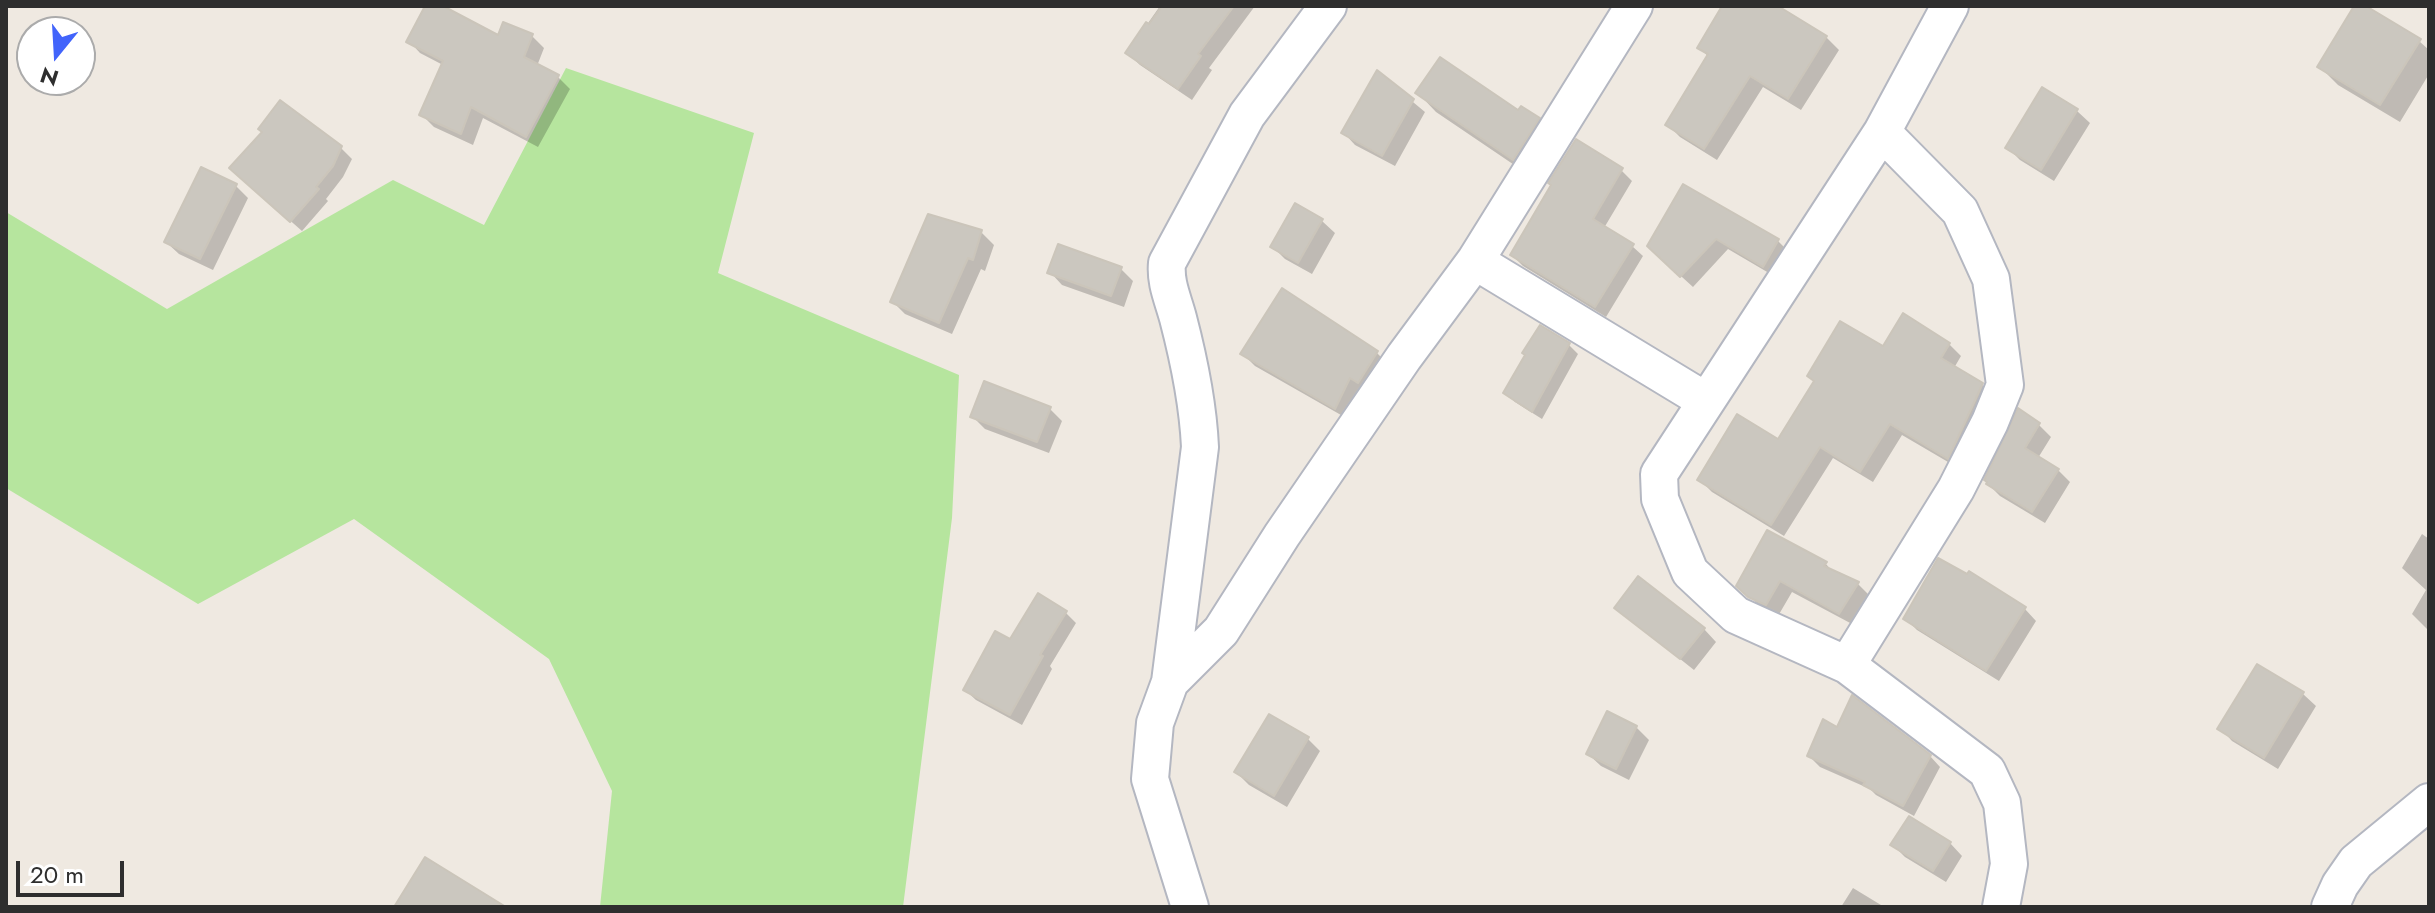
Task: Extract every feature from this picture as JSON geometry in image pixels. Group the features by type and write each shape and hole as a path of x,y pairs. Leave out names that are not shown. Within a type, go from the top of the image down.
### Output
{"street":[{"path":"1190,907 1150,779 1155,723 1170,682 1200,447 1196,402 1166,277 1167,263 1247,115 1328,6"},
{"path":"1170,682 1221,631 1360,420 1475,261 1634,6"},
{"path":"1950,6 1882,132 1659,474 1660,499 1690,572 1736,615 1847,665 1987,771 2002,803 2008,849 2009,864 2001,907"},
{"path":"1847,665 1956,489 2005,385 1991,279 1960,211 1882,132"},
{"path":"1475,261 1706,401"},
{"path":"2330,907 2356,862 2429,802"}],"green space":[{"path":"566,68 754,133 718,273 959,375 952,518 903,907 600,907 612,791 549,659 354,519 198,604 6,488 6,212 167,309 393,180 484,225"}],"building":[{"path":"425,6 443,6 498,35 503,22 533,34 524,57 559,75 526,137 471,107 461,134 419,115 443,61 406,42"},
{"path":"1162,6 1234,6 1198,54 1201,56 1178,89 1125,53 1146,22 1149,24"},
{"path":"1722,6 1778,6 1827,36 1788,99 1750,76 1704,149 1665,125 1708,54 1697,48"},
{"path":"2354,6 2366,6 2421,39 2380,105 2317,67"},
{"path":"1440,57 1518,110 1521,106 1540,118 1513,160 1415,93"},
{"path":"1377,70 1414,99 1382,156 1341,133"},
{"path":"2042,87 2078,109 2041,170 2005,148"},
{"path":"280,100 342,146 333,166 316,187 319,189 290,222 229,168 262,132 258,129"},
{"path":"1576,139 1623,168 1593,219 1634,244 1595,307 1510,255 1551,185 1548,183"},
{"path":"201,167 237,184 200,259 164,242"},
{"path":"1683,184 1779,239 1763,267 1716,239 1680,277 1647,246"},
{"path":"1295,203 1323,219 1298,263 1270,247"},
{"path":"928,214 982,230 973,260 968,258 939,323 890,302"},
{"path":"1058,244 1122,267 1111,296 1047,273"},
{"path":"1282,288 1378,351 1358,383 1350,378 1335,409 1240,354"},
{"path":"1903,313 1950,343 1941,358 1983,383 1948,459 1890,424 1860,472 1820,447 1771,525 1697,480 1737,414 1778,439 1814,381 1807,376 1840,321 1883,346"},
{"path":"1540,325 1570,343 1532,412 1503,393 1525,355 1522,353"},
{"path":"984,381 1051,407 1037,442 970,417"},
{"path":"2018,408 2040,423 2025,448 2059,469 2032,512 1984,480"},
{"path":"1767,530 1827,562 1824,566 1859,582 1839,614 1780,581 1766,605 1748,597 1736,586"},
{"path":"1938,558 1967,574 1969,571 2026,607 1986,671 1903,619"},
{"path":"1638,576 1705,628 1680,659 1614,608"},
{"path":"1038,593 1067,611 1040,655 1043,656 1010,715 963,690 995,631 1010,639"},
{"path":"2257,664 2304,692 2264,758 2217,729"},
{"path":"1852,695 1931,755 1903,806 1863,785 1865,782 1807,756 1823,719 1837,727"},
{"path":"1607,711 1637,726 1616,769 1586,754"},
{"path":"1269,714 1309,737 1274,796 1234,772"},
{"path":"1909,816 1951,842 1933,871 1890,845"},
{"path":"425,857 506,907 394,907"}]}
